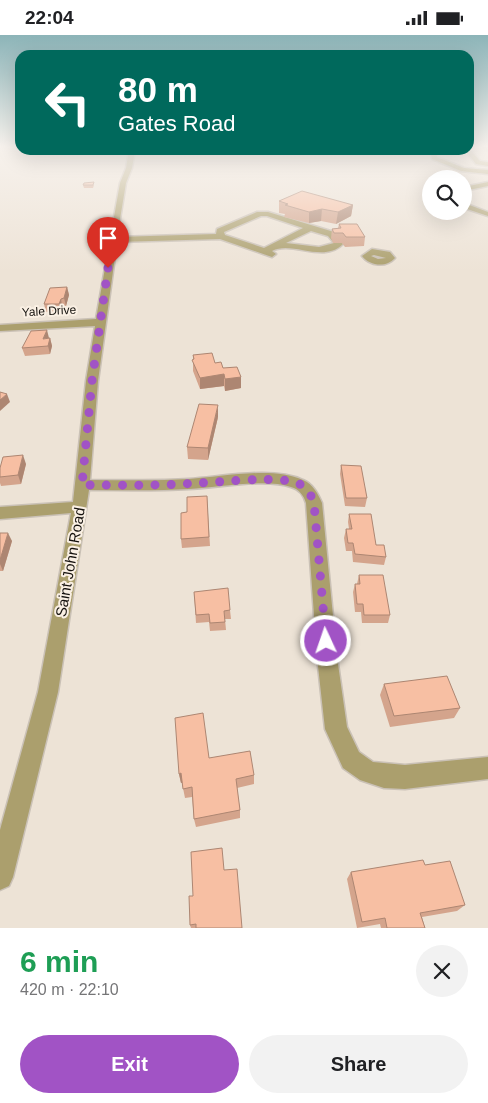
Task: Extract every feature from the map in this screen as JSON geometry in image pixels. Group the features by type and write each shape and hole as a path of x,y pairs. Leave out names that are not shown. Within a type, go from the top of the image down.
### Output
{"street":[{"name":"Saint John Road","path":"0,877 48,692 80,507 92,381 122,189"},
{"path":"472,209 488,214"},
{"path":"221,237 220,231 260,214 268,214 331,234 339,243 330,248 298,249 280,244"},
{"path":"113,239 221,237 268,253 280,244 310,228"},
{"name":"Yale Drive","path":"0,328 100,322"},
{"path":"82,485 291,481 303,486 310,493 314,503 327,657 336,729 351,760 368,772 384,776 405,777 488,768"},
{"path":"0,513 80,507"}],"building":[{"path":"302,191 353,205 338,212 322,209 309,212 285,205 288,204 279,201"},
{"path":"339,224 357,224 365,237 346,237 343,233 334,233 332,229 341,228"},
{"path":"67,287 64,298 61,299 59,304 44,304 50,288"},
{"path":"47,330 43,339 50,338 48,346 22,348 31,331"},
{"path":"212,353 215,363 221,362 223,368 237,367 241,377 225,379 224,374 200,378 192,360 194,359 193,355"},
{"path":"0,392 7,394 0,400"},
{"path":"199,404 218,405 208,448 187,447"},
{"path":"23,455 18,475 0,477 3,457"},
{"path":"341,465 361,466 367,498 346,498"},
{"path":"207,496 209,537 181,539 181,513 187,512 187,497"},
{"path":"349,514 371,514 376,545 384,545 386,557 355,554 353,543 348,543 346,529 352,529"},
{"path":"0,533 8,533 0,560"},
{"path":"359,575 383,575 390,615 364,615 363,604 357,604 355,584 360,584"},
{"path":"228,588 230,610 224,611 225,622 210,623 209,614 196,615 194,592"},
{"path":"447,676 460,708 394,716 384,684"},
{"path":"203,713 209,758 250,751 254,775 236,779 240,810 194,819 192,787 183,789 181,773 179,774 175,718"},
{"path":"222,848 224,870 237,869 242,928 196,928 196,924 190,925 189,896 193,896 191,852"},
{"path":"423,860 425,865 450,861 465,905 420,913 425,928 387,928 385,918 362,922 351,872"}],"route":[{"path":"108,268 92,381 82,485 291,481 303,486 310,493 314,503 326,641"}]}
